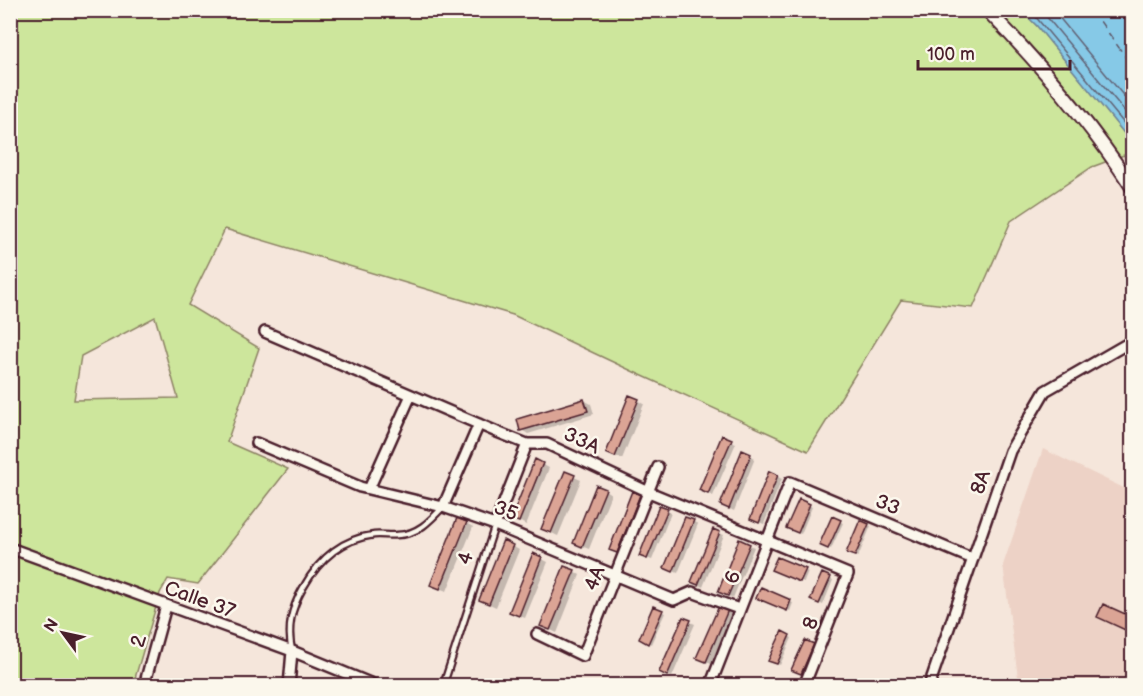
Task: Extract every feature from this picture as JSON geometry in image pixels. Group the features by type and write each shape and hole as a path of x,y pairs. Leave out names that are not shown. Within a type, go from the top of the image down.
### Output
{"street":[{"path":"987,10 1064,92 1108,150 1132,187"},
{"name":"33A","path":"265,332 527,444 547,444 649,492 848,574"},
{"name":"8A","path":"929,686 1010,451 1045,391 1132,341"},
{"path":"369,489 411,395"},
{"path":"443,507 478,424"},
{"name":"35","path":"256,443 369,489 443,507 495,525 675,600 692,592 739,609"},
{"name":"4","path":"495,525 527,444"},
{"name":"4A","path":"537,634 583,656 658,467"},
{"name":"33","path":"790,482 972,559"},
{"name":"6","path":"710,686 790,482"},
{"name":"Calle 37","path":"10,548 291,651 377,686"},
{"name":"8","path":"804,686 848,574"},
{"name":"2","path":"144,686 166,606"},
{"path":"289,686 291,651"}],"lane":[{"path":"291,651 289,632 294,604 308,580 327,556 341,546 362,538 412,533 426,524 443,507"},
{"name":"4","path":"443,686 495,525"}],"shaded area":[{"path":"1043,449 1132,492 1132,685 1019,685 1003,565"}],"green space":[{"path":"10,11 1022,11 1037,26 1132,143 1132,168 1124,155 1092,167 1011,221 973,308 901,300 808,451 513,315 225,229 188,305 259,348 227,442 288,469 198,584 168,579 160,593 133,685 11,685","holes":["155,317 178,398 74,400 81,356"]}],"water":[{"path":"1022,11 1132,11 1132,143 1037,26"}],"building":[{"path":"629,395 639,399 615,457 606,453"},
{"path":"584,399 588,411 520,431 517,419"},
{"path":"722,435 732,439 708,494 699,490"},
{"path":"742,450 751,454 729,509 720,505"},
{"path":"535,459 543,463 519,522 511,519"},
{"path":"565,471 575,475 551,533 541,529"},
{"path":"769,471 778,475 759,523 750,519"},
{"path":"596,485 606,489 582,547 573,543"},
{"path":"632,491 640,495 617,553 609,550"},
{"path":"799,499 810,504 798,533 786,528"},
{"path":"659,506 668,509 647,559 639,556"},
{"path":"832,516 841,520 828,549 819,545"},
{"path":"685,517 694,520 673,572 664,568"},
{"path":"457,518 467,522 440,589 430,585"},
{"path":"860,520 869,524 855,556 846,553"},
{"path":"713,529 720,532 698,585 691,582"},
{"path":"739,539 750,544 728,596 718,592"},
{"path":"503,540 513,545 489,604 479,600"},
{"path":"533,553 542,557 519,616 509,612"},
{"path":"777,557 806,569 800,582 771,570"},
{"path":"564,566 575,570 550,630 540,626"},
{"path":"822,573 831,577 819,604 810,600"},
{"path":"761,587 791,600 787,611 756,598"},
{"path":"1103,604 1132,617 1132,633 1097,617"},
{"path":"653,606 663,610 648,644 639,639"},
{"path":"719,606 728,610 706,662 696,658"},
{"path":"683,617 691,620 667,676 659,672"},
{"path":"782,631 790,635 777,664 768,661"},
{"path":"805,640 814,644 801,674 791,670"}],"ferry route":[{"path":"1092,10 1132,66"}]}
